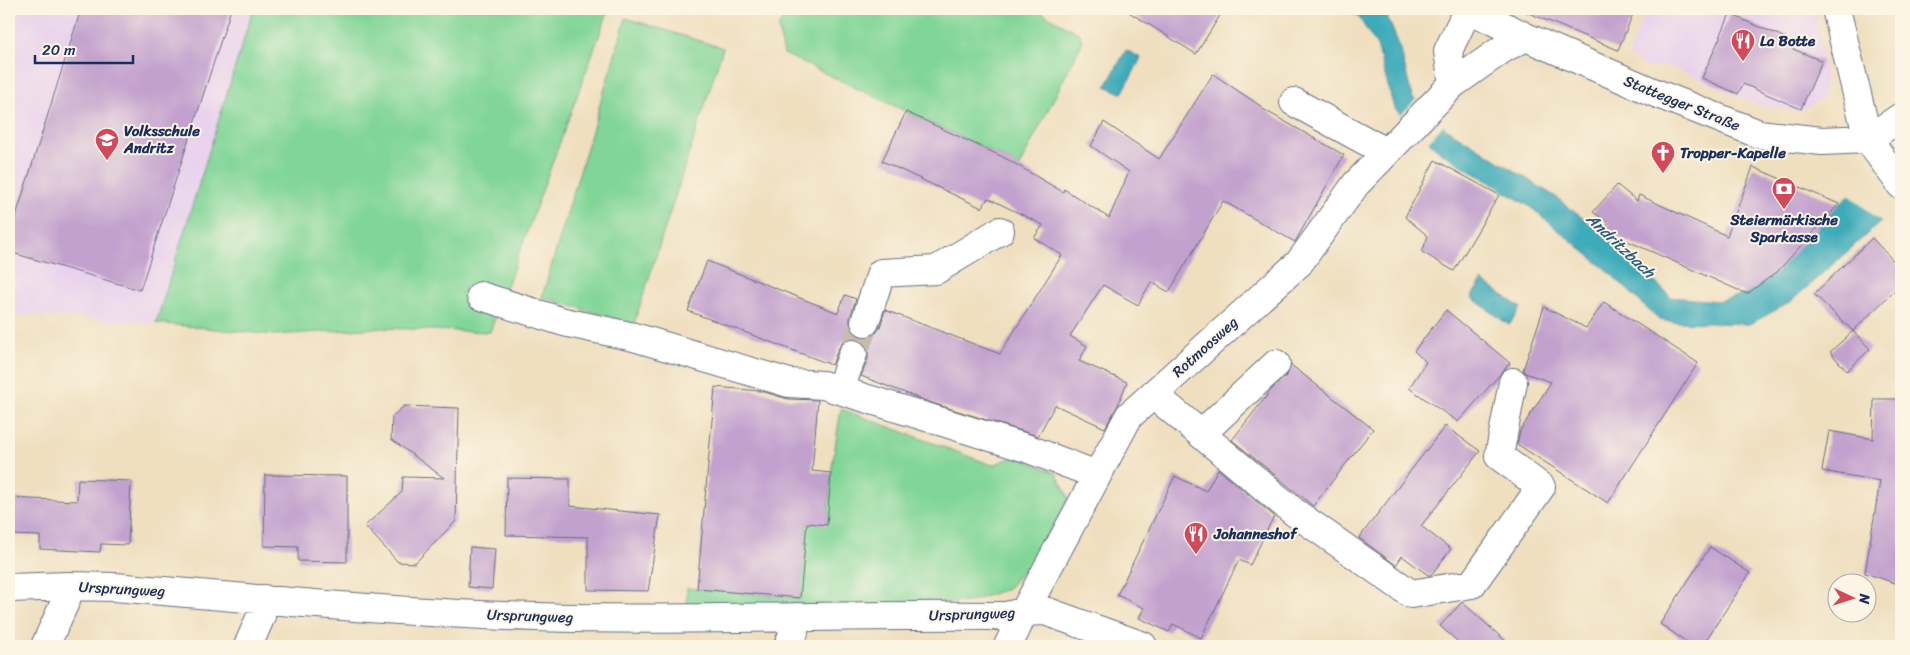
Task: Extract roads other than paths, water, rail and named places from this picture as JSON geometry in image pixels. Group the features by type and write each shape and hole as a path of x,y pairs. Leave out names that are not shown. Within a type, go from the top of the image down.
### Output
{"street":[{"name":"Stattegger Straße","path":"1469,9 1526,37 1653,92 1759,134 1822,140 1875,149"},
{"path":"1453,84 1448,51 1469,9"},
{"path":"1836,9 1875,149 1901,184"},
{"name":"Rotmoosweg","path":"1008,646 1024,612 1129,416 1299,263 1356,184 1453,84 1504,48 1526,37"},
{"path":"1294,102 1392,145"},
{"path":"1875,149 1901,117"},
{"path":"865,322 881,273 936,270 1000,231"},
{"path":"481,296 564,322 634,337 789,383 823,385 1026,448 1097,475"},
{"path":"840,390 853,354"},
{"path":"1201,434 1276,364"},
{"path":"1153,394 1294,512 1411,594 1472,584 1541,487 1498,456 1514,382"},
{"name":"Ursprungweg","path":"45,646 66,600 69,586"},
{"name":"Ursprungweg","path":"9,588 114,587 440,614 536,617 709,619 1006,616 1024,612 1045,611 1143,646"},
{"path":"248,646 261,616 264,599"},
{"path":"788,646 794,632 796,617"}],"water":[{"path":"1340,9 1384,9 1400,47 1412,97 1446,128 1556,197 1609,239 1671,297 1717,301 1747,294 1773,274 1839,204 1901,150 1901,204 1789,303 1750,324 1659,320 1609,272 1529,206 1440,152 1394,108 1377,46 1358,16"},
{"path":"1126,50 1141,58 1122,94 1106,86"},
{"path":"1482,281 1521,308 1509,325 1471,297"}],"tunnel":[{"path":"853,354 865,322"}],"place":[{"name":"La Botte","path":"1743,62"},
{"name":"Volksschule Andritz","path":"107,161"},
{"name":"Tropper-Kapelle","path":"1663,174"},
{"name":"Steiermärkische Sparkasse","path":"1784,210"},
{"name":"Johanneshof","path":"1196,555"}],"water label":[{"name":"Andritzbach","path":"1621,245"}]}
